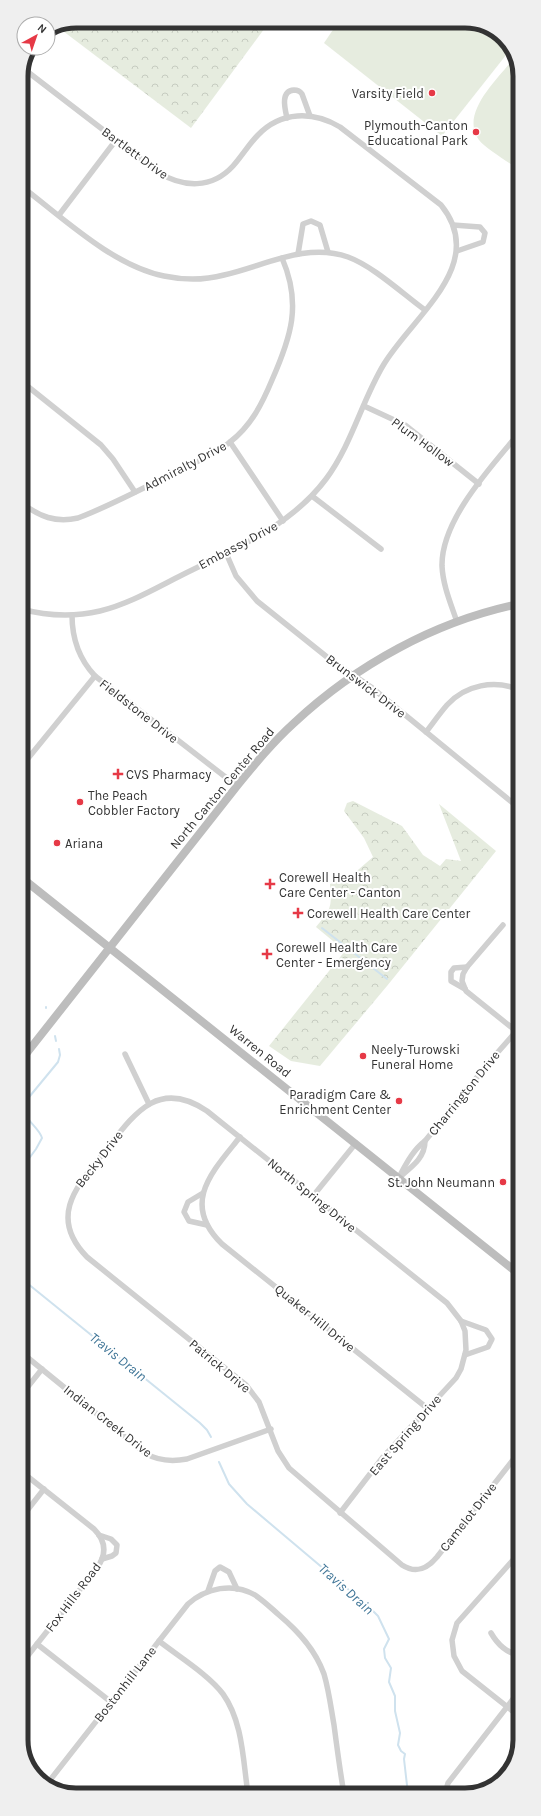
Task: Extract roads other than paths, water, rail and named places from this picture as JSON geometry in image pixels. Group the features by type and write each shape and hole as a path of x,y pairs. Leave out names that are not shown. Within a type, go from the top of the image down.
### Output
{"main road":[{"name":"North Canton Center Road","path":"28,1047 237,786 267,750 294,723 321,699 353,676 406,645 457,622 513,606"},
{"name":"Warren Road","path":"28,883 110,946 513,1269"}],"street":[{"name":"Bartlett Drive","path":"28,72 167,177 183,183 199,184 214,180 226,173 259,134 269,125 287,118 310,116 330,121 433,197 445,210 453,225 456,240"},
{"path":"287,118 285,98 289,92 293,90 300,91 302,94 310,116"},
{"path":"59,215 116,140"},
{"path":"28,191 118,259 140,269 164,276 192,279 216,277 298,254 328,252 348,257 367,266 425,310"},
{"path":"298,254 303,224 311,220 320,225 328,252"},
{"path":"453,225 480,227 485,233 483,242 457,251"},
{"name":"Embassy Drive","path":"28,610 48,614 72,615 101,611 124,603 262,535 282,521 312,496 337,463 384,364 450,276 455,263 457,251 456,240"},
{"name":"Admiralty Drive","path":"28,507 37,514 47,518 70,520 90,514 215,452 230,442 245,428 259,408 289,339 293,317 293,298 289,276 282,258"},
{"path":"28,387 101,446 113,459 135,492"},
{"name":"Plum Hollow","path":"364,406 405,426 479,484"},
{"path":"457,622 445,588 442,566 448,535 455,518 513,441"},
{"path":"230,442 282,521"},
{"path":"312,496 381,549"},
{"name":"Brunswick Drive","path":"226,553 236,576 252,596 353,676 376,691 513,803"},
{"name":"Fieldstone Drive","path":"72,615 72,630 77,648 85,664 95,676 237,786"},
{"path":"28,760 95,676"},
{"path":"426,732 447,705 465,691 478,686 493,684 513,688"},
{"path":"465,989 462,977 467,966 503,925"},
{"path":"467,966 454,968 450,976 451,981 465,989 513,1025"},
{"name":"Charrington Drive","path":"399,1177 408,1161 420,1145 425,1141 513,1035"},
{"path":"125,1054 149,1104"},
{"name":"North Spring Drive","path":"149,1104 170,1098 192,1102 207,1111 447,1303 461,1321 466,1339"},
{"name":"Becky Drive","path":"69,1224 69,1205 78,1186 131,1118 149,1104"},
{"name":"Quaker Hill Drive","path":"240,1137 210,1174 203,1193 203,1210 207,1225 215,1238 427,1408"},
{"path":"313,1196 356,1143"},
{"path":"203,1193 188,1202 184,1212 189,1220 207,1225"},
{"name":"Patrick Drive","path":"69,1224 71,1236 80,1250 87,1257 246,1385 259,1402 271,1429 278,1451 289,1468 340,1513 408,1569"},
{"path":"461,1321 486,1330 492,1339 488,1347 465,1355"},
{"name":"East Spring Drive","path":"340,1513 383,1457 456,1378 461,1369 465,1355 466,1339"},
{"name":"Indian Creek Drive","path":"28,1358 145,1453 160,1460 177,1461 187,1459 271,1429"},
{"path":"28,1386 42,1369"},
{"name":"Camelot Drive","path":"408,1569 418,1570 427,1567 432,1563 513,1460"},
{"path":"28,1477 100,1535 111,1539 117,1545 116,1553 102,1559"},
{"path":"28,1509 44,1489"},
{"name":"Fox Hills Road","path":"28,1656 102,1559 104,1548 100,1535"},
{"path":"513,1561 464,1614 457,1623 453,1635 454,1656 462,1671 513,1712"},
{"path":"208,1591 215,1571 220,1567 229,1572 237,1589"},
{"name":"Bostonhill Lane","path":"50,1780 188,1604 195,1598 208,1591 222,1588 237,1589 248,1592 259,1598 295,1628 309,1645 316,1658 328,1690 343,1788"},
{"path":"491,1633 503,1649 513,1653"},
{"path":"159,1641 213,1683 229,1703 238,1725 247,1788"},
{"path":"37,1644 111,1702"},
{"path":"446,1788 448,1782 513,1699"}],"waterway":[{"path":"322,928 387,979"},
{"name":"Travis Drain","path":"55,1036 56,1041"},
{"name":"Travis Drain","path":"28,1098 58,1062 60,1055 59,1049"},
{"name":"Travis Drain","path":"28,1118 40,1133 42,1138 28,1160"},
{"name":"Travis Drain","path":"28,1284 200,1423 211,1437"},
{"name":"Travis Drain","path":"219,1462 229,1484 247,1504 378,1616 389,1639 384,1649 385,1658 391,1668 389,1682 395,1696 395,1711 400,1733 398,1745 401,1751 405,1754 404,1759 407,1788"}],"place":[{"name":"Varsity Field","path":"432,93"},
{"name":"Plymouth-Canton Educational Park","path":"476,132"},
{"name":"CVS Pharmacy","path":"118,774"},
{"name":"The Peach Cobbler Factory","path":"80,802"},
{"name":"Ariana","path":"57,843"},
{"name":"Corewell Health Care Center - Canton","path":"270,884"},
{"name":"Corewell Health Care Center","path":"298,913"},
{"name":"Corewell Health Care Center - Emergency","path":"267,954"},
{"name":"Neely-Turowski Funeral Home","path":"363,1056"},
{"name":"Paradigm Care & Enrichment Center","path":"399,1101"},
{"name":"St. John Neumann","path":"503,1182"}]}
